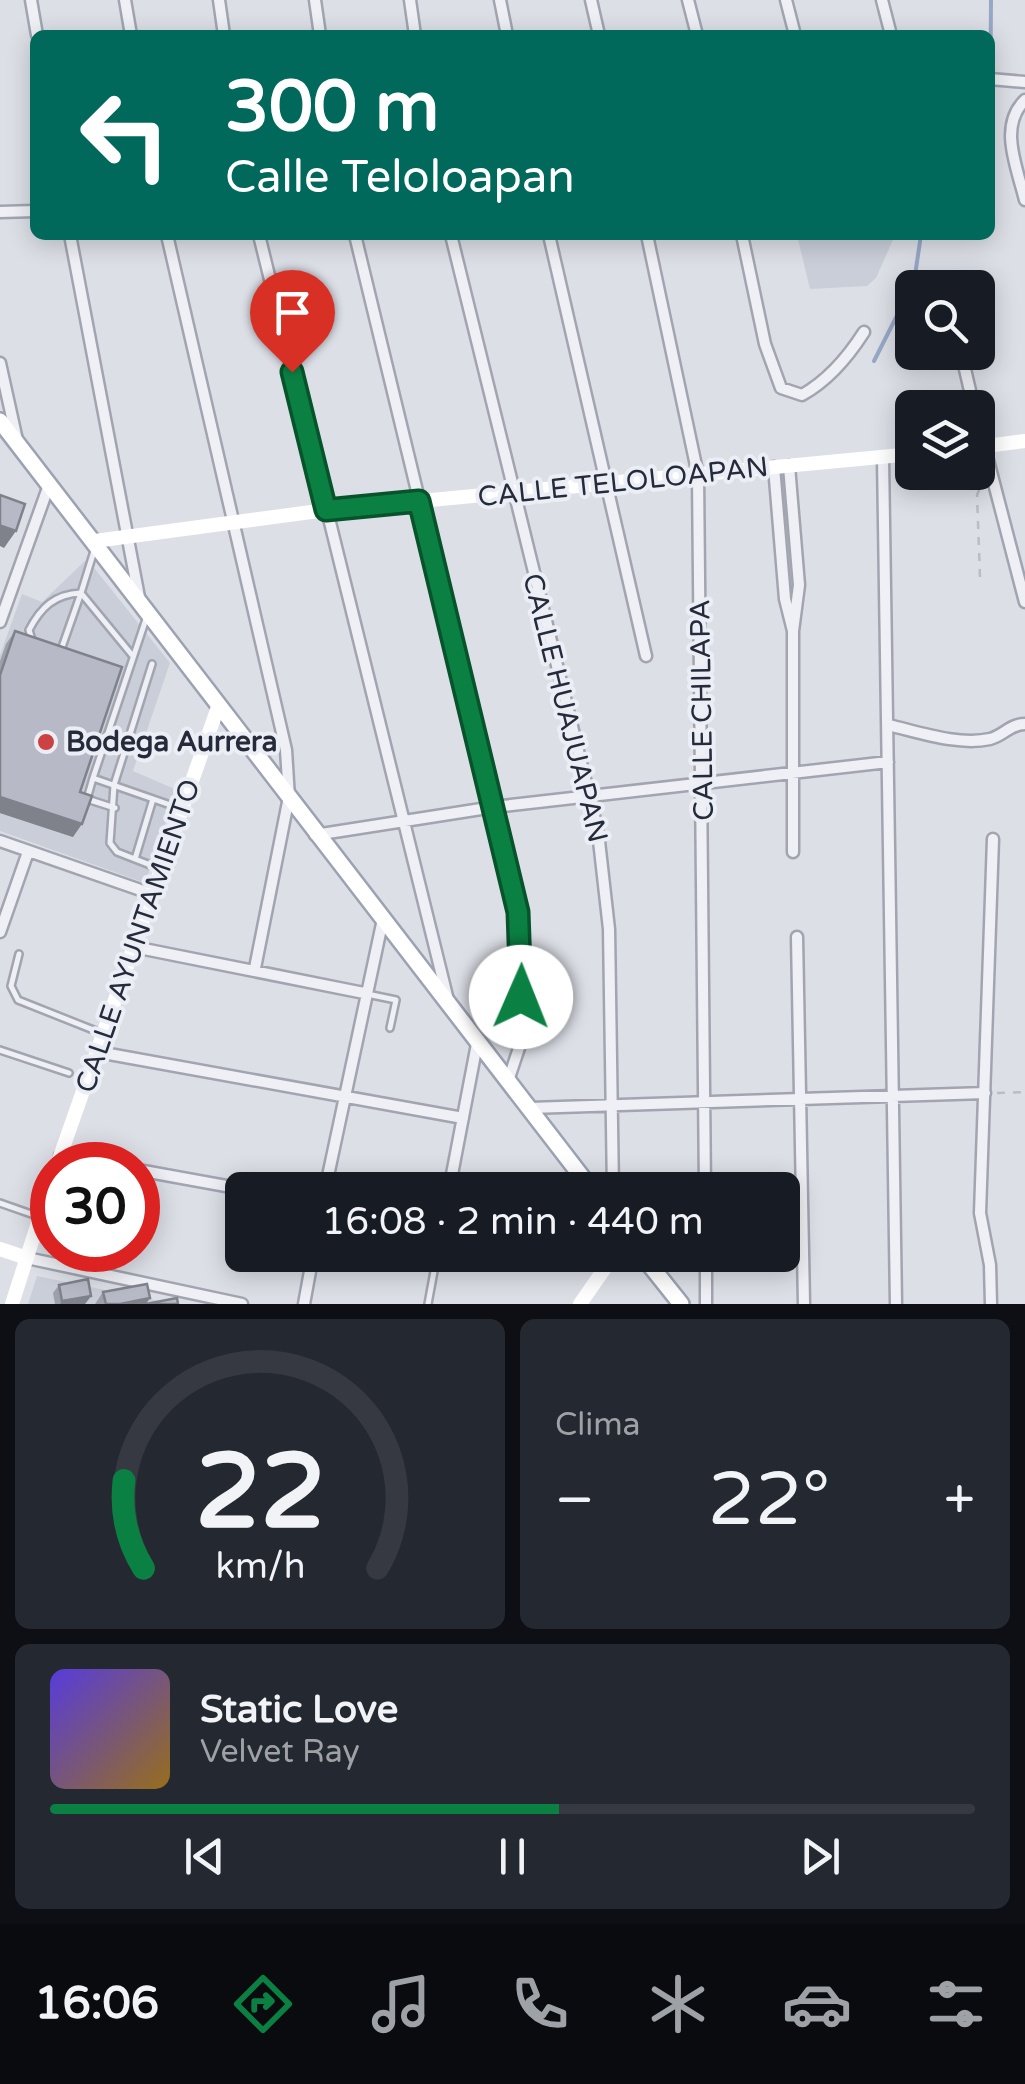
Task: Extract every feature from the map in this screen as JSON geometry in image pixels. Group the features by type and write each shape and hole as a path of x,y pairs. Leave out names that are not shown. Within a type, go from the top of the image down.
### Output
{"main road":[{"path":"0,421 578,1172"},
{"path":"656,1272 681,1304"}],"street":[{"path":"31,0 35,30"},
{"path":"125,0 130,30"},
{"path":"219,0 223,30"},
{"path":"315,0 319,30"},
{"path":"410,0 414,30"},
{"path":"500,0 506,30"},
{"path":"592,0 599,30"},
{"path":"688,0 696,30"},
{"path":"786,0 794,30"},
{"path":"882,0 890,30"},
{"path":"995,79 1025,82"},
{"path":"1025,100 1013,111 1010,125 1025,200"},
{"path":"0,212 30,211"},
{"path":"71,240 139,598"},
{"path":"168,240 282,728 288,797 255,968"},
{"path":"260,240 450,1007"},
{"path":"356,240 494,807 522,944 519,1048 508,1081"},
{"name":"CALLE HUAJUAPAN","path":"452,240 512,493 592,796 609,929 612,1172"},
{"path":"550,240 646,656"},
{"name":"CALLE CHILAPA","path":"648,240 698,475 705,1172"},
{"path":"743,240 765,344 781,388 792,394 816,387 848,357 864,332"},
{"path":"0,363 17,442"},
{"path":"995,445 1025,442"},
{"name":"CALLE TELOLOAPAN","path":"95,542 126,534 326,510 895,456"},
{"path":"883,458 896,1304"},
{"path":"781,466 785,599 794,632 792,852"},
{"path":"0,622 7,585 49,485"},
{"path":"995,490 1025,602"},
{"name":"CALLE AYUNTAMIENTO","path":"65,1142 218,707"},
{"path":"888,726 974,740 994,738 1016,724 1025,724"},
{"path":"315,834 494,807 888,762"},
{"path":"992,1304 990,1265 980,1213 993,838"},
{"path":"0,841 152,894"},
{"path":"0,932 28,852"},
{"path":"329,1172 383,918"},
{"path":"797,937 797,1098 804,1304"},
{"path":"134,948 255,968 364,993"},
{"path":"452,1172 478,1044"},
{"path":"98,1052 463,1118"},
{"path":"530,1108 986,1094"},
{"path":"160,1174 225,1186"},
{"path":"12,1304 30,1249"},
{"path":"0,1250 194,1299 242,1304"},
{"path":"304,1304 310,1272"},
{"path":"580,1304 606,1272"},
{"path":"592,1304 610,1272"},
{"path":"706,1272 706,1304"}],"lane":[{"path":"61,650 95,542"},
{"path":"78,656 34,641 29,630 52,600 81,594"},
{"path":"81,594 132,656"},
{"path":"115,808 87,800 149,612"},
{"path":"152,664 114,785 111,846 161,869"},
{"path":"93,778 182,809"},
{"path":"134,859 153,799"},
{"path":"19,954 11,986 18,1000 104,1034"},
{"path":"364,993 396,1000 390,1028"},
{"path":"0,1050 69,1073"},
{"path":"0,1202 30,1213"},
{"path":"428,1304 434,1272"}],"path":[{"path":"979,490 980,578"},
{"path":"986,1094 1025,1092"}],"shaded area":[{"path":"798,240 893,240 876,278 867,286 810,289"},
{"path":"87,559 170,663 133,771 177,790 145,883 0,831 0,655 22,594 42,602"},
{"path":"37,1276 174,1304 28,1304"}],"building":[{"path":"0,495 25,504 16,531 2,526 0,532"},
{"name":"Bodega Aurrera","path":"15,631 122,667 80,792 92,796 82,824 0,797 0,675"},
{"path":"88,1279 91,1296 62,1301 59,1285"},
{"path":"147,1284 150,1298 106,1304 103,1292"},
{"path":"177,1298 178,1304 146,1304"}],"waterway":[{"path":"991,0 991,30"},
{"path":"874,361 914,282 920,240"}],"place":[{"name":"Bodega Aurrera","path":"46,742"}],"route":[{"path":"292,372 326,510 419,501 518,912 521,997"}]}
